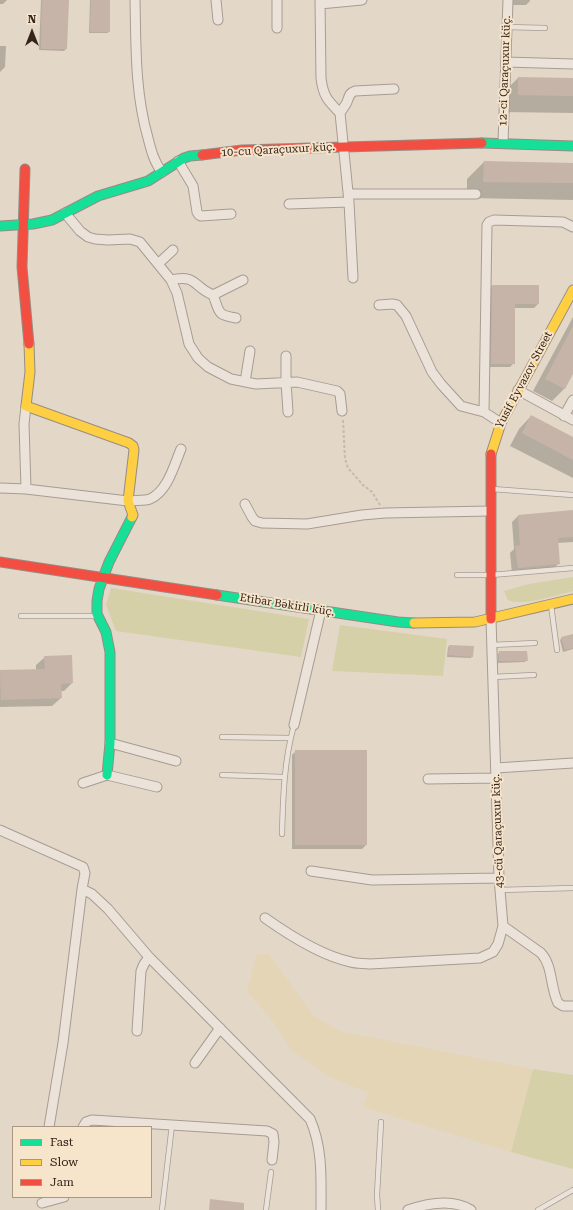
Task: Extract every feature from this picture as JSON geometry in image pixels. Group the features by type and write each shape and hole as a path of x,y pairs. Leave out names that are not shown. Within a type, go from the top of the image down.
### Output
{"street":[{"path":"135,0 137,73 143,120 155,162 162,172"},
{"path":"216,0 218,20"},
{"path":"277,0 277,28"},
{"path":"354,278 340,113 327,100 323,91 321,78 320,2 362,0"},
{"name":"12-ci Qaraçuxur küç.","path":"503,143 508,0"},
{"path":"506,62 573,64"},
{"path":"340,113 347,103 351,92 394,89"},
{"name":"10-cu Qaraçuxur küç.","path":"0,226 53,220 93,198 135,186 150,180 183,158 190,156 242,150 344,147 503,143 573,146"},
{"path":"178,161 193,186 197,212 201,216 231,214"},
{"path":"24,169 22,267 30,370 29,393 24,424 26,489"},
{"path":"289,204 348,198 476,194"},
{"path":"65,213 80,231 95,240 130,239 140,242 171,280 177,293 186,337 198,358 208,367 231,379 245,382 256,384 297,382 337,391 340,394 342,411"},
{"path":"484,412 487,225 489,222 494,220 563,222 573,227"},
{"path":"158,264 173,250"},
{"path":"171,280 187,278 193,280 204,291 213,295 220,313 224,316 236,318"},
{"path":"213,295 243,280"},
{"name":"Yusif Eyvazov Street","path":"491,619 491,453 501,423 573,290"},
{"path":"379,305 397,305 406,316 432,372 461,406 484,412 501,423"},
{"path":"245,382 250,351"},
{"path":"286,356 288,412"},
{"path":"518,390 573,420"},
{"path":"564,416 573,400"},
{"path":"26,406 129,443 134,450 128,501 133,515 120,538 103,577 97,603 97,616 109,638 110,743 107,775"},
{"path":"0,488 26,489 128,501 145,500 156,495 167,481 181,449"},
{"path":"245,504 252,517 255,520 262,522 312,523 384,513 490,511"},
{"name":"Etibar Bəkirli küç.","path":"0,562 398,622 456,623 491,619 573,599"},
{"path":"294,724 320,610"},
{"name":"43-cü Qaraçuxur küç.","path":"491,619 499,878 503,926"},
{"path":"110,743 176,761"},
{"path":"496,768 573,763"},
{"path":"83,783 107,775 157,787"},
{"path":"428,779 496,778"},
{"path":"0,830 83,867 86,873 82,889 64,1036 49,1126"},
{"path":"311,871 372,880 499,878"},
{"path":"82,889 92,894 108,909 149,957 310,1120 316,1132 320,1154 321,1210"},
{"path":"265,918 286,933 334,958 352,963 370,964 480,958 493,952 498,944 503,926 546,958 554,996 558,1003 563,1006 573,1006"},
{"path":"137,1031 141,971 149,957"},
{"path":"195,1063 220,1028"},
{"path":"84,1126 86,1122 92,1120 267,1131 273,1134 274,1142 272,1160"},
{"path":"42,1203 60,1198"},
{"path":"408,1210 420,1206 442,1203 453,1203 465,1206 472,1210"}],"lane":[{"path":"507,27 545,28"},
{"path":"490,489 573,494"},
{"path":"457,575 491,575 573,568"},
{"path":"552,605 557,650"},
{"path":"21,616 97,616"},
{"path":"492,645 535,643"},
{"path":"493,678 534,675"},
{"path":"282,834 284,777 290,738 294,724"},
{"path":"222,737 290,738"},
{"path":"222,775 284,777"},
{"path":"500,890 573,888"},
{"path":"378,1210 377,1195 381,1122"},
{"path":"162,1210 172,1125"},
{"path":"266,1210 271,1172"},
{"path":"538,1210 573,1190"}],"path":[{"path":"342,411 345,460 348,468 372,492 384,513"}],"shaded area":[{"path":"573,577 573,591 539,600 514,602 508,600 504,591 529,584"},
{"path":"111,588 309,619 301,657 116,631 106,605"},
{"path":"340,625 447,639 443,676 332,671"},
{"path":"257,954 269,954 313,1015 339,1031 533,1069 511,1152 363,1107 368,1093 329,1076 292,1051 272,1020 247,991"},
{"path":"533,1069 573,1075 573,1169 511,1152"}],"building":[{"path":"42,0 69,0 67,49 41,49"},
{"path":"91,0 110,0 110,32 90,32"},
{"path":"518,77 573,78 573,96 518,95"},
{"path":"484,161 573,163 573,183 483,182"},
{"path":"492,285 539,285 539,304 515,304 515,364 491,364"},
{"path":"573,326 573,374 565,389 545,379"},
{"path":"531,415 573,437 573,460 522,433"},
{"path":"573,510 573,537 558,538 560,564 518,568 515,546 520,545 518,515"},
{"path":"573,634 573,648 565,650 561,637"},
{"path":"449,645 474,646 473,657 448,655"},
{"path":"499,651 527,651 528,661 499,661"},
{"path":"72,655 73,683 61,684 62,698 1,700 0,670 45,669 44,656"},
{"path":"295,750 367,750 367,845 295,845"},
{"path":"210,1199 244,1203 244,1210 209,1210"}],"traffic: fast":[{"path":"482,143 573,146"},
{"path":"0,226 33,224 52,220 98,196 148,181 184,158 202,155"},
{"path":"107,775 110,743 110,652 106,632 97,614 97,601 99,589 109,562 132,517"},
{"path":"217,595 398,622 414,623"}],"traffic: slow":[{"path":"491,454 501,423 573,290"},
{"path":"29,344 30,372 26,406 129,443 133,446 134,450 128,501 133,515 132,517"},
{"path":"414,623 475,622 573,599"}],"traffic: jam":[{"path":"202,155 242,150 482,143"},
{"path":"25,169 22,267 29,344"},
{"path":"491,454 491,619"},
{"path":"0,562 217,595"}]}
